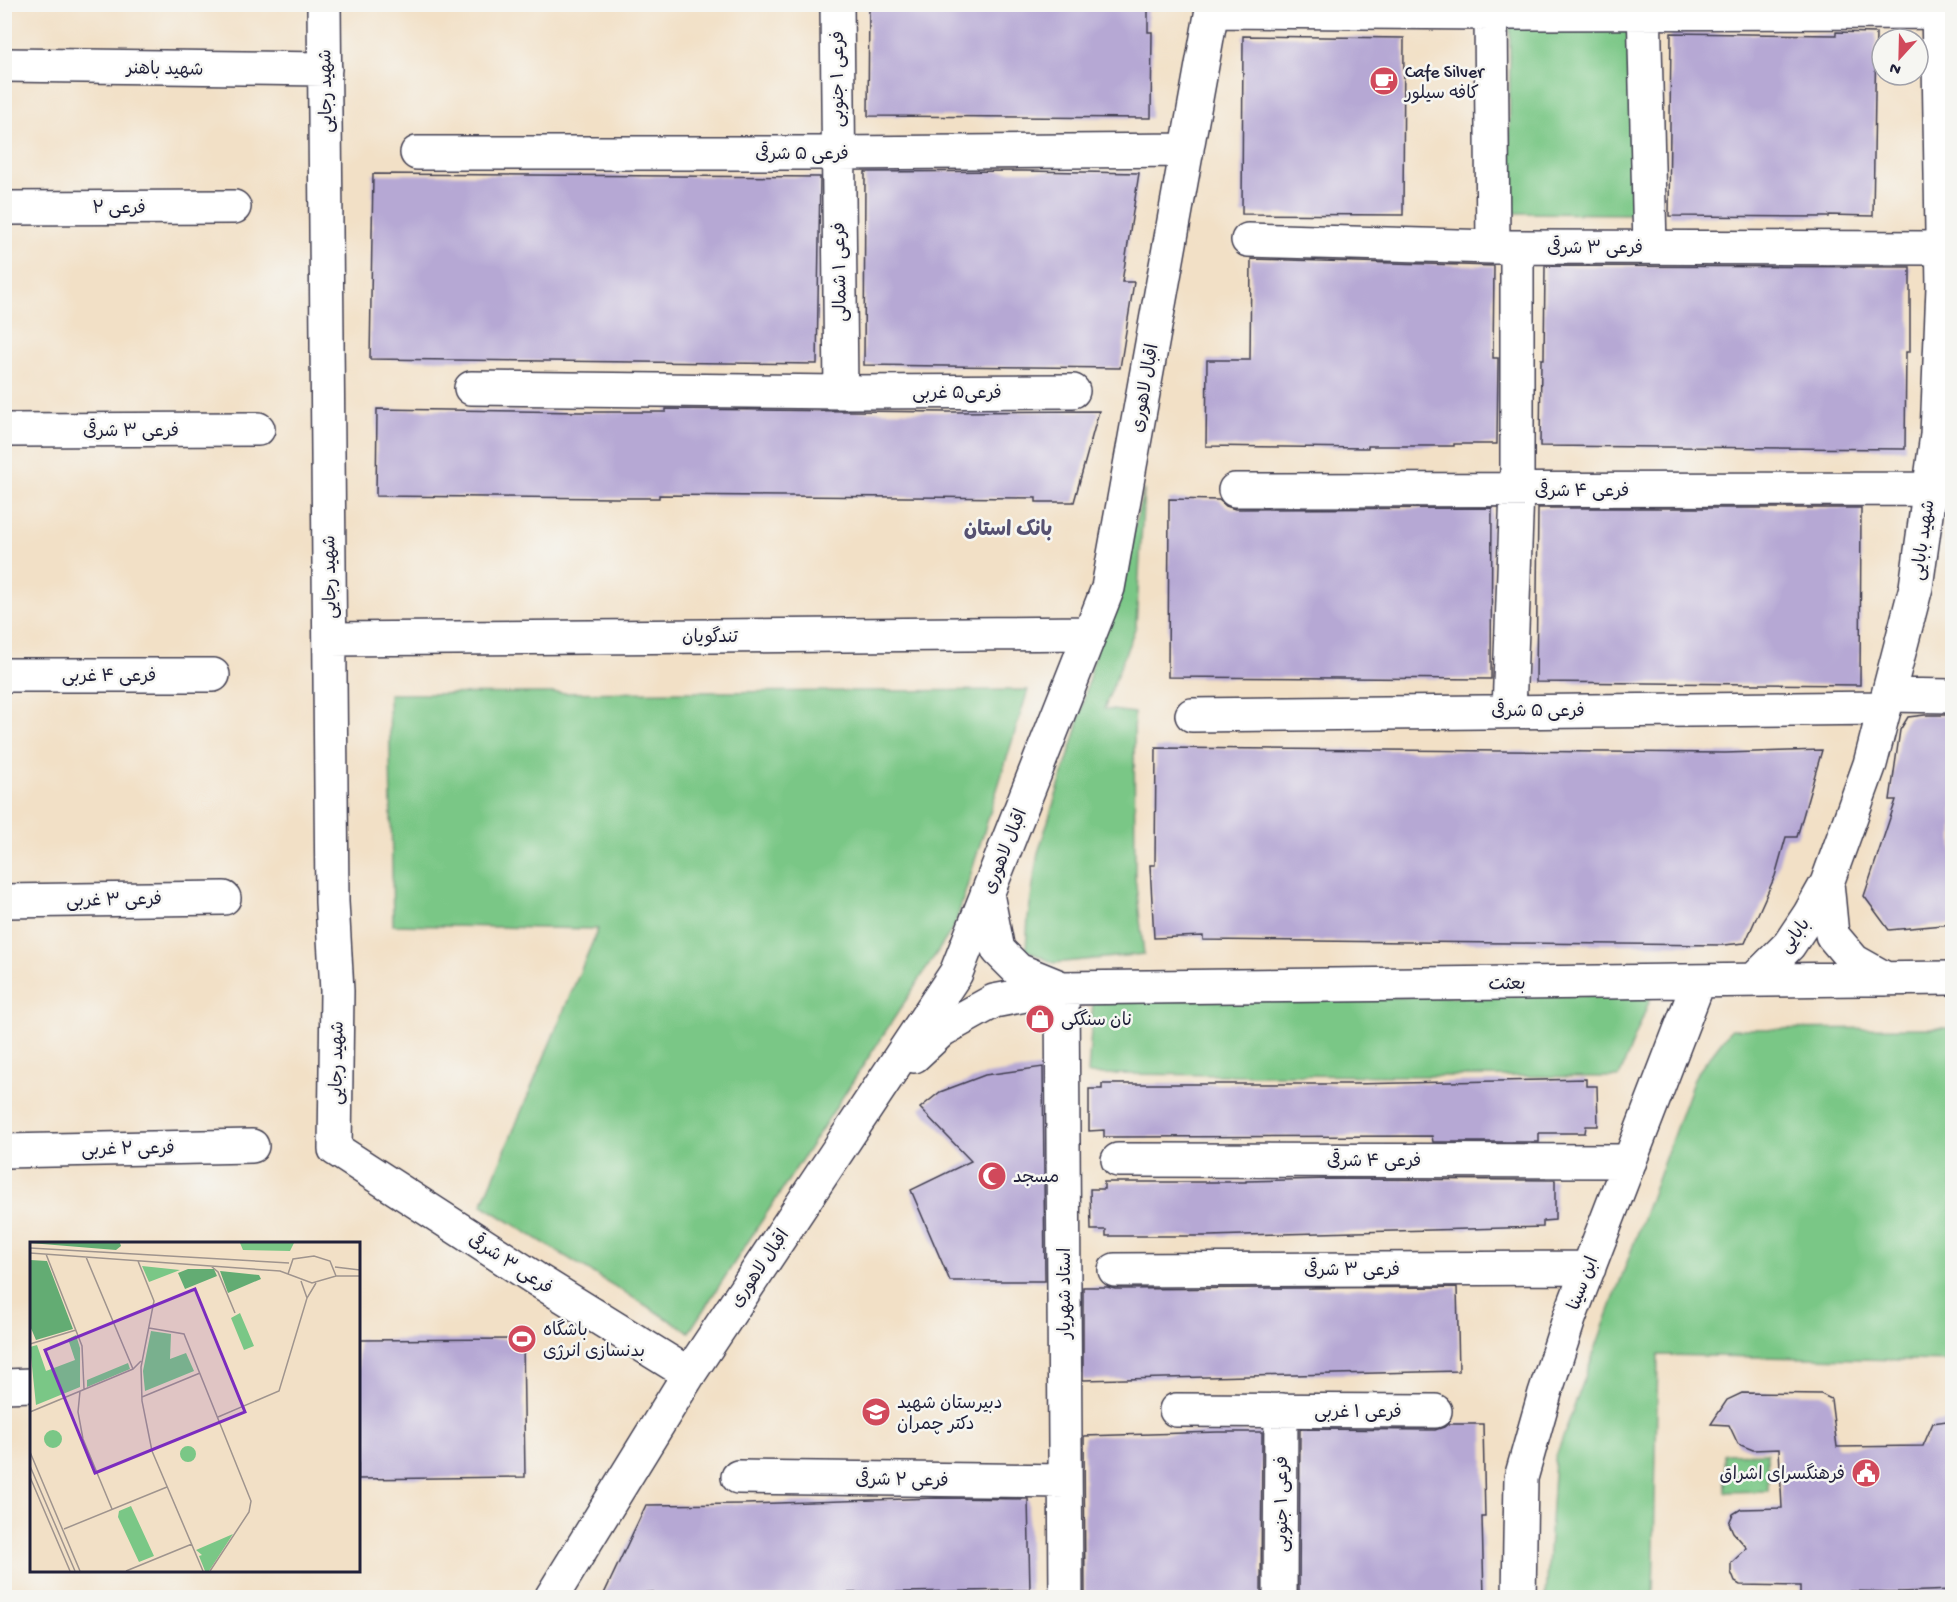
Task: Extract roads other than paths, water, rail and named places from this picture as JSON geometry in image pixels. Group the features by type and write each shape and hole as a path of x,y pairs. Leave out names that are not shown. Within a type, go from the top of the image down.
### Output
{"street":[{"name":"شهید رجایی","path":"324,4 332,902 337,991 334,1149"},
{"name":"فرعی ۱ جنوبی","path":"837,4 837,153"},
{"path":"1212,8 1491,13 1644,9 1938,8"},
{"name":"اقبال لاهوری","path":"551,1598 689,1374 956,973 1108,588 1212,8"},
{"name":"شهید بابایی","path":"1827,883 1870,764 1916,587 1929,489 1945,435 1942,248 1947,190 1938,8"},
{"path":"1644,9 1650,247"},
{"path":"1491,13 1516,490 1509,711"},
{"name":"شهید باهنر","path":"4,65 325,69"},
{"name":"فرعی ۵ شرقی","path":"417,153 1187,150"},
{"name":"فرعی ۱ شمالی","path":"837,153 841,392"},
{"name":"فرعی ۲","path":"4,208 234,207"},
{"name":"فرعی ۳ شرقی","path":"1248,240 1505,247 1942,248"},
{"path":"471,388 841,392"},
{"name":"فرعی۵ غربی","path":"841,392 1073,391"},
{"name":"فرعی ۳ شرقی","path":"4,430 258,429"},
{"name":"فرعی ۴ شرقی","path":"1234,490 1929,489"},
{"name":"تندگویان","path":"330,639 1090,633"},
{"name":"فرعی ۴ غربی","path":"4,675 213,675"},
{"name":"فرعی ۵ شرقی","path":"1192,715 1509,711 1886,702 1953,696"},
{"path":"1827,883 1832,935 1854,961 1886,979"},
{"name":"بابایی","path":"1754,980 1789,945 1827,883"},
{"path":"987,894 999,950 1018,970 1062,988"},
{"name":"فرعی ۳ غربی","path":"4,901 224,898"},
{"name":"بعثت","path":"1062,988 1953,978"},
{"name":"ابن سینا","path":"1519,1598 1521,1478 1545,1393 1570,1316 1699,981"},
{"path":"883,1083 942,1030 994,1001 1062,988"},
{"name":"استاد شهریار","path":"1062,988 1066,1598"},
{"name":"فرعی ۲ غربی","path":"4,1151 252,1146"},
{"name":"فرعی ۳ شرقی","path":"334,1149 689,1374"},
{"name":"فرعی ۴ شرقی","path":"1118,1160 1630,1161"},
{"name":"فرعی ۳ شرقی","path":"1115,1270 1588,1268"},
{"path":"4,1386 30,1385"},
{"name":"فرعی ۱ غربی","path":"1176,1410 1435,1411"},
{"name":"فرعی ۱ جنوبی","path":"1280,1598 1281,1410"},
{"name":"فرعی ۲ شرقی","path":"738,1477 1065,1481"}],"place":[{"name":"Cafe Silver کافه سیلور","path":"1384,81"},
{"name":"نان سنگکی","path":"1040,1019"},
{"name":"مسجد","path":"992,1176"},
{"name":"باشگاه بدنسازی انرژی","path":"522,1339"},
{"name":"دبیرستان شهید دکتر چمران","path":"876,1412"},
{"name":"فرهنگسرای اشراق","path":"1866,1473"}],"district":[{"name":"بانک استان","path":"1008,528"}]}
